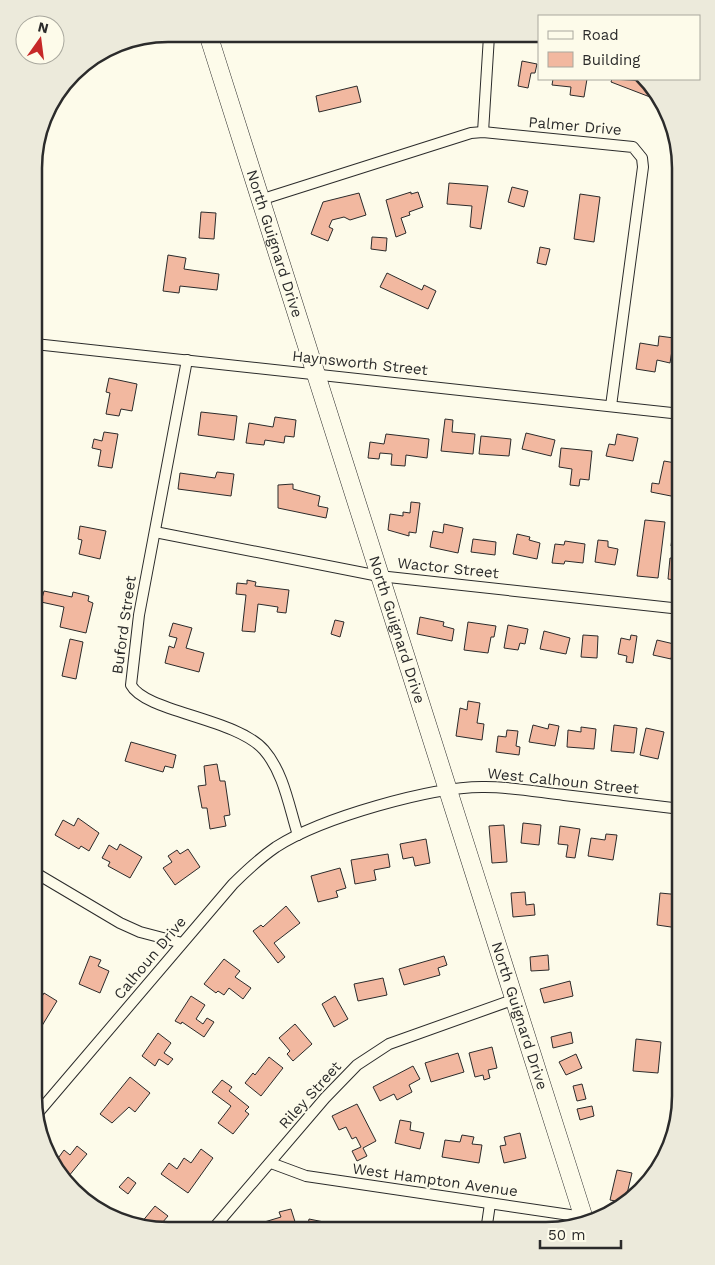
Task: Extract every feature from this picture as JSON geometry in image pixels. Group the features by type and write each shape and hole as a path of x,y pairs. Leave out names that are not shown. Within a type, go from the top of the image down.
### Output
{"highway":[{"name":"North Guignard Drive","path":"211,43 379,576 515,999 588,1216"}],"street":[{"path":"483,132 490,42"},
{"name":"Palmer Drive","path":"260,200 471,133 483,132 633,147 642,158 611,406"},
{"name":"Haynsworth Street","path":"42,345 672,413"},
{"name":"Buford Street","path":"186,360 139,615 131,685 135,693 163,705 233,729 251,738 270,758 280,777 298,836"},
{"name":"Wactor Street","path":"155,532 379,576 672,608"},
{"name":"West Calhoun Street","path":"298,836 351,815 424,794 484,787 672,808"},
{"name":"Calhoun Drive","path":"43,1107 182,943 250,867 276,847 298,836"},
{"path":"42,877 120,923 140,932 182,943"},
{"name":"Riley Street","path":"219,1222 345,1076 369,1056 389,1044 515,999"},
{"name":"West Hampton Avenue","path":"271,1163 306,1176 578,1218"},
{"path":"487,1222 490,1204"}],"building":[{"path":"522,61 537,64 535,73 531,73 528,88 518,86"},
{"path":"553,80 587,80 584,97 570,95 571,87 552,85"},
{"path":"612,80 637,81 650,97 611,82"},
{"path":"357,86 361,102 319,112 316,96"},
{"path":"449,183 488,186 481,229 470,227 472,206 447,204"},
{"path":"512,187 528,191 524,207 508,202"},
{"path":"411,192 411,194 418,192 423,207 409,212 410,215 401,218 406,233 396,237 386,200"},
{"path":"359,193 366,215 350,220 344,217 332,220 329,227 333,229 328,241 311,234 323,202"},
{"path":"580,194 600,197 594,242 574,239"},
{"path":"201,212 216,213 214,239 199,238"},
{"path":"372,237 387,238 386,251 371,249"},
{"path":"540,247 550,249 546,265 537,263"},
{"path":"168,255 186,258 184,269 219,274 217,290 180,286 179,293 163,291"},
{"path":"387,273 422,290 424,285 436,291 428,309 380,287"},
{"path":"659,336 672,338 670,363 657,360 655,372 636,369 640,343 658,346"},
{"path":"109,378 137,384 132,411 121,409 119,416 106,414 110,393 106,392"},
{"path":"201,412 237,416 234,440 198,435"},
{"path":"275,417 296,420 294,437 285,436 284,443 265,440 264,445 246,443 249,423 273,427"},
{"path":"445,419 453,420 452,432 475,434 473,454 441,451"},
{"path":"104,432 118,434 112,468 98,466 101,450 92,448 94,439 102,441"},
{"path":"526,433 555,440 551,456 522,449"},
{"path":"386,434 429,439 427,458 406,455 405,466 391,465 392,454 380,453 379,459 368,458 370,442 384,444"},
{"path":"617,434 638,438 633,461 606,456 609,444 615,445"},
{"path":"481,436 511,439 509,456 479,454"},
{"path":"561,448 592,451 589,480 580,479 579,486 570,485 572,469 559,467"},
{"path":"664,461 672,462 672,496 651,492 652,483 659,484"},
{"path":"217,472 234,474 231,496 178,489 180,473 215,478"},
{"path":"293,484 293,489 320,496 318,506 328,508 326,518 278,508 278,485"},
{"path":"411,502 420,503 416,533 409,532 409,536 388,530 390,514 403,516 403,512 410,513"},
{"path":"645,520 665,522 658,578 637,576"},
{"path":"444,524 463,528 458,553 430,547 433,531 443,533"},
{"path":"80,526 106,531 100,559 79,554 82,540 78,539"},
{"path":"517,534 530,537 529,540 540,543 537,559 513,554"},
{"path":"473,539 496,542 495,555 471,552"},
{"path":"598,540 608,541 608,547 618,549 615,565 595,562"},
{"path":"565,541 585,544 583,563 565,561 564,564 552,563 555,544 564,545"},
{"path":"670,558 672,558 672,580 668,579"},
{"path":"247,580 256,582 255,586 289,590 286,613 277,612 278,607 258,604 255,632 242,631 246,595 236,594 237,583 247,584"},
{"path":"44,591 72,597 73,592 89,596 88,601 93,603 86,633 60,627 64,607 42,602"},
{"path":"420,617 444,622 443,626 454,629 452,641 417,634"},
{"path":"335,620 344,622 340,637 331,634"},
{"path":"468,622 496,626 494,637 491,637 488,653 464,650"},
{"path":"173,623 192,628 186,648 204,653 199,672 165,663 169,646 174,648 177,638 169,636"},
{"path":"508,625 528,629 525,644 520,643 518,650 504,648"},
{"path":"544,631 570,638 566,654 540,649"},
{"path":"583,635 598,636 597,658 581,657"},
{"path":"631,635 637,636 633,663 626,662 627,656 618,654 621,638 630,640"},
{"path":"70,639 83,642 76,679 62,676"},
{"path":"657,640 672,644 671,659 653,655"},
{"path":"468,701 480,703 477,723 484,724 482,740 456,736 460,708 467,710"},
{"path":"549,724 559,726 555,746 529,742 533,725 548,729"},
{"path":"614,725 637,728 634,753 611,751"},
{"path":"581,727 596,729 594,749 567,747 568,730 581,732"},
{"path":"646,728 664,732 658,759 640,755"},
{"path":"507,730 518,731 516,746 520,747 519,755 496,752 498,736 506,737"},
{"path":"131,742 176,755 173,768 165,766 163,772 125,761"},
{"path":"217,764 220,781 225,781 230,815 224,816 226,826 210,829 207,808 202,808 198,786 206,785 204,766"},
{"path":"78,818 99,833 89,851 81,846 79,849 55,835 63,820 74,826"},
{"path":"523,823 541,825 539,845 521,843"},
{"path":"504,825 507,862 492,863 489,826"},
{"path":"560,826 580,829 575,858 566,857 568,845 558,844"},
{"path":"606,834 617,835 613,860 588,856 591,838 605,840"},
{"path":"426,839 430,863 415,866 413,857 403,859 400,844"},
{"path":"120,844 142,857 130,878 108,866 110,862 102,858 109,845 117,850"},
{"path":"188,849 200,867 175,885 163,868 172,862 168,856 177,850 180,854"},
{"path":"388,854 390,867 374,870 376,880 355,884 351,860"},
{"path":"340,868 346,888 336,891 338,897 318,902 311,876"},
{"path":"525,892 526,905 534,904 535,915 513,917 511,893"},
{"path":"660,893 672,894 672,927 657,925"},
{"path":"286,906 300,923 274,943 285,957 278,963 253,931 261,925 263,927"},
{"path":"548,955 549,970 531,971 530,957"},
{"path":"90,956 101,960 98,966 109,971 100,993 79,984"},
{"path":"444,956 447,965 438,968 440,975 404,985 399,969"},
{"path":"224,959 240,971 235,977 251,988 243,999 229,988 224,995 218,991 216,993 204,984"},
{"path":"383,978 387,995 358,1001 354,984"},
{"path":"570,981 573,996 544,1003 540,989"},
{"path":"44,993 57,1001 42,1026 42,996"},
{"path":"191,996 205,1005 196,1019 203,1024 207,1018 214,1022 204,1037 182,1022 181,1024 175,1021"},
{"path":"335,996 348,1019 334,1027 322,1004"},
{"path":"295,1024 312,1044 293,1061 287,1054 290,1051 279,1038"},
{"path":"571,1032 573,1043 553,1048 551,1037"},
{"path":"158,1033 171,1043 164,1053 173,1059 168,1065 159,1059 155,1066 142,1056"},
{"path":"636,1039 661,1042 658,1073 633,1071"},
{"path":"492,1047 497,1068 488,1070 490,1078 484,1080 483,1075 475,1077 469,1053"},
{"path":"458,1053 464,1072 431,1082 425,1063"},
{"path":"576,1054 582,1068 566,1075 559,1062"},
{"path":"269,1057 283,1068 261,1096 245,1083 253,1073 255,1075"},
{"path":"413,1066 420,1079 409,1085 412,1092 397,1100 394,1094 380,1101 373,1087"},
{"path":"130,1077 150,1093 135,1112 129,1107 112,1123 100,1114"},
{"path":"222,1080 232,1087 229,1091 249,1107 245,1111 249,1114 233,1134 218,1123 231,1106 212,1092"},
{"path":"582,1084 586,1099 577,1101 573,1086"},
{"path":"357,1104 376,1141 363,1148 367,1156 357,1161 352,1151 361,1147 356,1137 352,1139 346,1127 339,1130 332,1116"},
{"path":"592,1106 594,1116 580,1120 577,1109"},
{"path":"400,1120 411,1122 410,1130 424,1133 420,1149 395,1143"},
{"path":"520,1133 526,1158 504,1163 500,1146 506,1145 504,1137"},
{"path":"462,1135 474,1137 472,1144 482,1145 479,1163 442,1157 445,1140 460,1142"},
{"path":"77,1146 87,1154 70,1175 58,1158 64,1150 70,1155"},
{"path":"201,1149 213,1158 188,1193 161,1174 169,1163 177,1169 184,1158 191,1163"},
{"path":"617,1170 632,1173 627,1193 617,1201 610,1200"},
{"path":"128,1177 136,1183 128,1194 119,1187"},
{"path":"155,1206 168,1216 163,1222 144,1219"},
{"path":"291,1209 295,1222 264,1222 281,1217 279,1212"},
{"path":"309,1219 324,1222 308,1222"}]}
